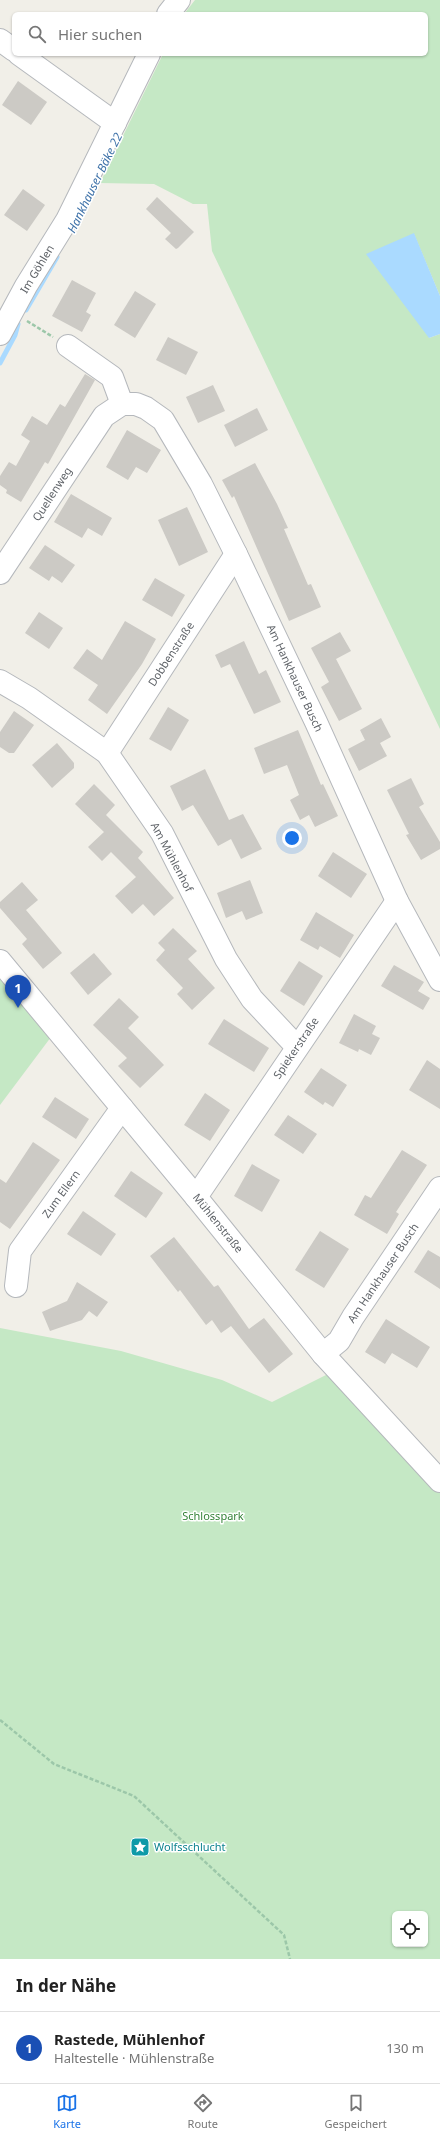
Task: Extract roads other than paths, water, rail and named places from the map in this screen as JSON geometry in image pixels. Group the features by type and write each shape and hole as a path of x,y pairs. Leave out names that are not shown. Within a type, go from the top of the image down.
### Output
{"street":[{"path":"170,12 179,0"},
{"path":"0,40 12,49"},
{"path":"22,56 115,123"},
{"name":"Im Göhlen","path":"0,334 26,286 67,220 148,56"},
{"path":"68,346 112,377 122,404"},
{"name":"Quellenweg","path":"0,573 104,416 122,404"},
{"name":"Am Hankhauser Busch","path":"122,404 136,404 146,408 163,420 201,484 316,722 397,901 440,980"},
{"name":"Dobbenstraße","path":"107,754 236,554"},
{"name":"Am Mühlenhof","path":"0,681 29,698 107,754 162,833 213,934 252,999 297,1047"},
{"name":"Spiekerstraße","path":"196,1197 397,901"},
{"name":"Mühlenstraße","path":"0,961 196,1197 323,1354 440,1481"},
{"name":"Zum Ellern","path":"16,1286 20,1251 122,1108"},
{"name":"Am Hankhauser Busch","path":"323,1354 339,1341 353,1317 440,1188"}],"water":[{"path":"414,233 440,296 440,334 429,338 366,254"}],"waterway":[{"name":"Hankhauser Bäke 22","path":"26,310 57,257"},
{"path":"0,363 15,335 18,324"}],"place":[{"name":"Rastede, Mühlenhof","path":"18,1008"},
{"name":"Wolfsschlucht","path":"140,1847"}],"park label":[{"name":"Schlosspark","path":"213,1516"}]}
